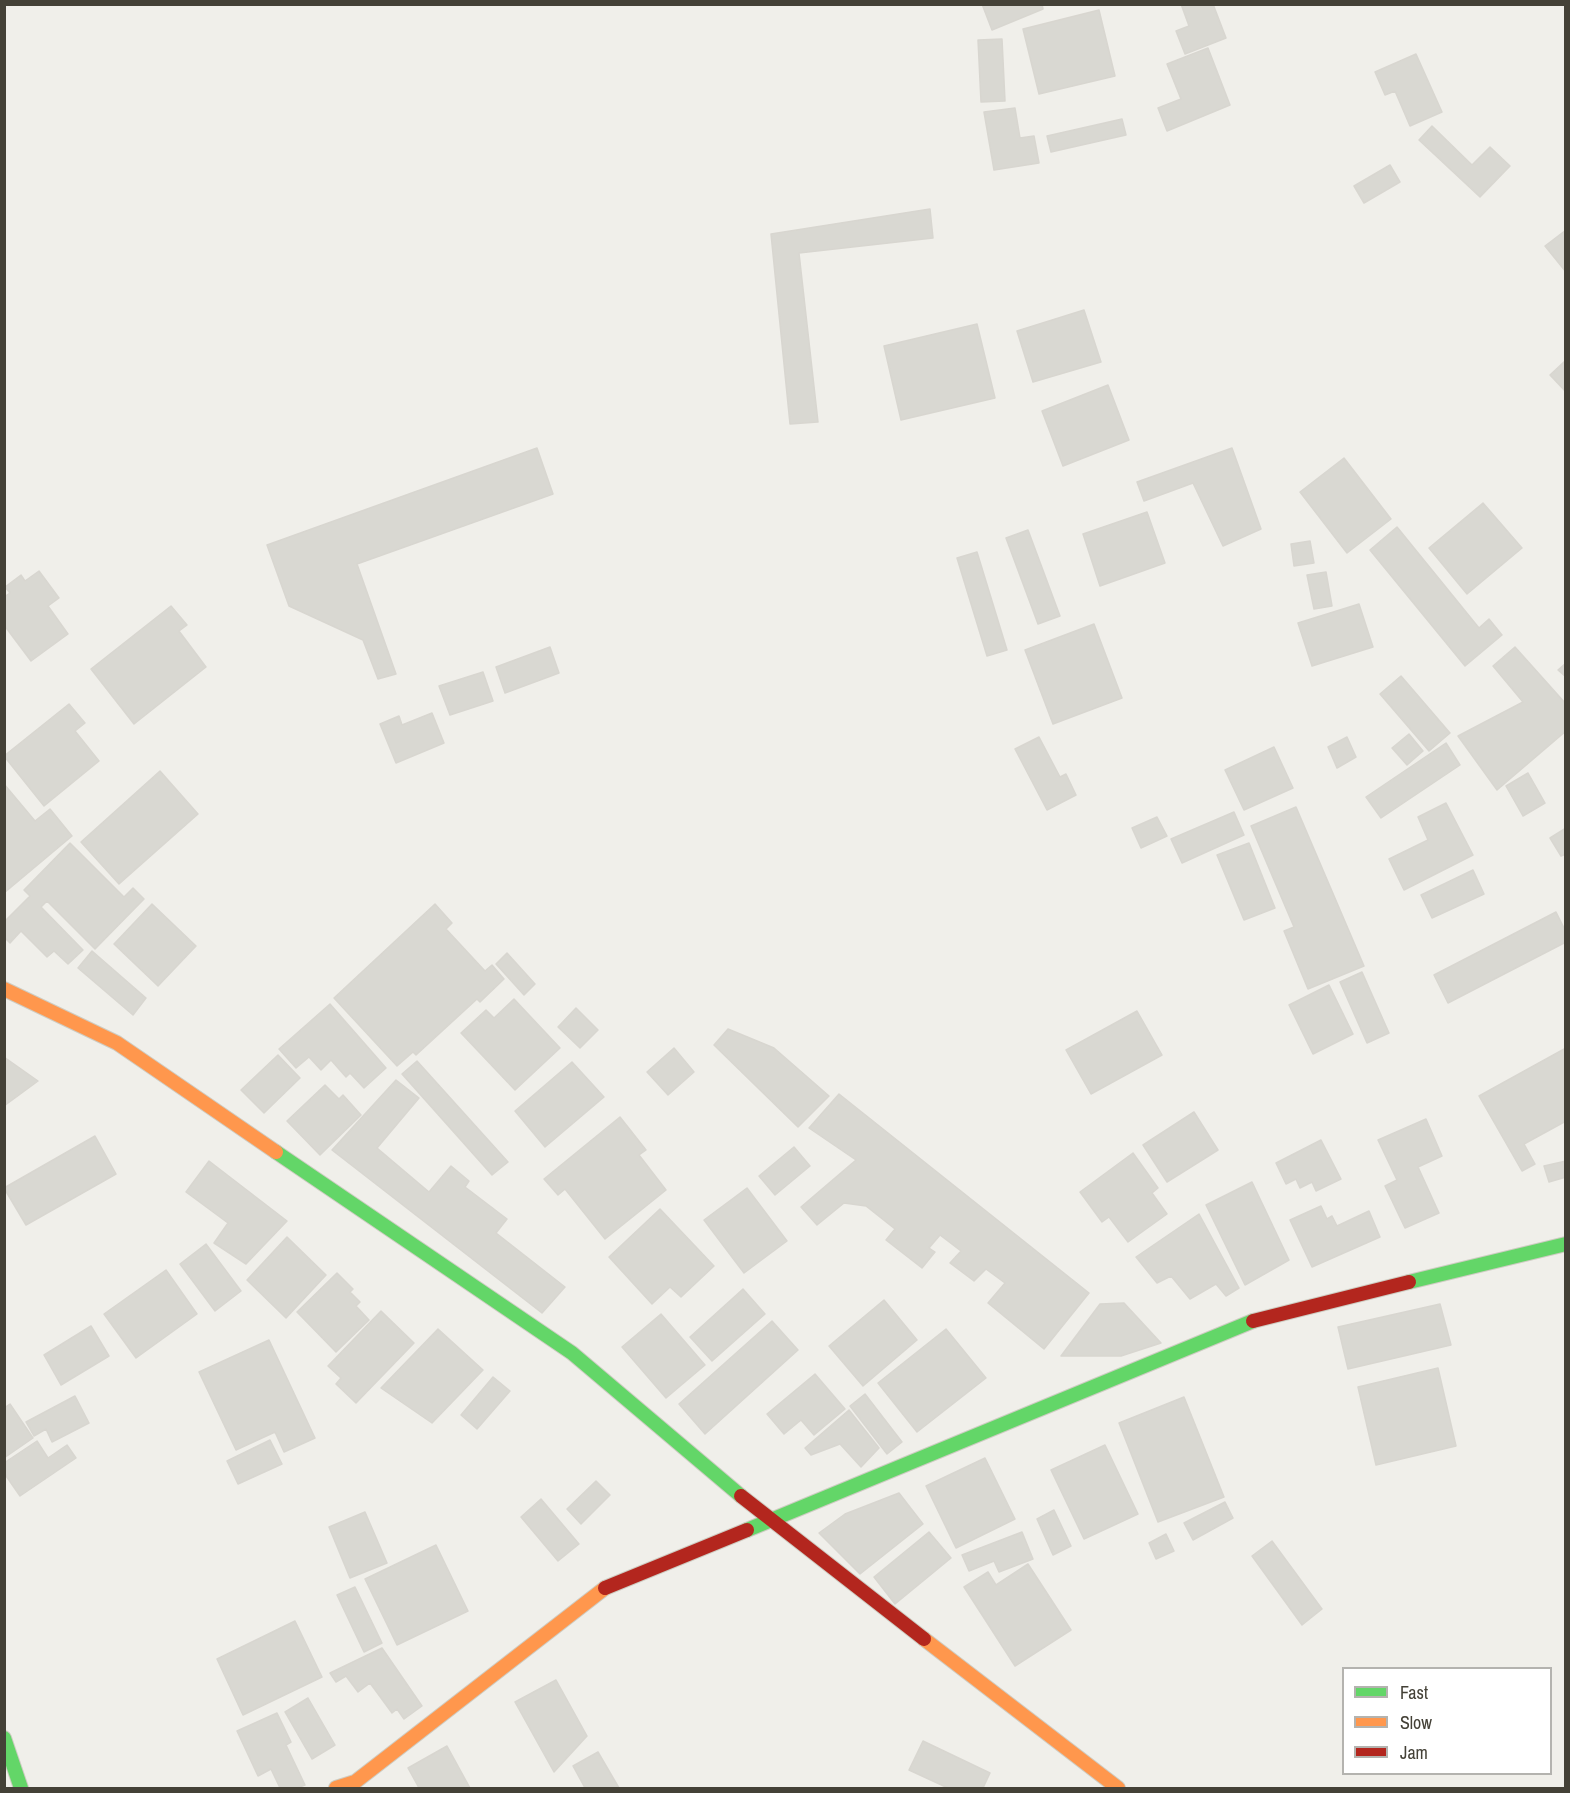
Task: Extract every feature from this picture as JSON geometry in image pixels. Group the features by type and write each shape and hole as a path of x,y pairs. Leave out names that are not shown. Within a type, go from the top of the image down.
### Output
{"street":[{"path":"4,989 117,1043 572,1353 770,1521 1118,1788"},
{"path":"336,1788 355,1782 607,1587 1266,1316 1566,1244"},
{"path":"4,1738 21,1788"}],"building":[{"path":"982,4 1042,4 1043,9 992,30"},
{"path":"1181,4 1213,4 1226,38 1185,54 1176,31 1189,26"},
{"path":"1099,10 1115,76 1039,94 1023,29"},
{"path":"1002,39 1005,101 981,102 978,40"},
{"path":"1208,48 1230,105 1167,131 1158,108 1181,99 1167,64"},
{"path":"1416,54 1442,112 1410,126 1395,91 1385,95 1375,72"},
{"path":"1015,108 1020,138 1034,136 1039,163 994,170 984,112"},
{"path":"1122,119 1126,135 1051,152 1047,136"},
{"path":"1432,126 1472,165 1490,147 1510,166 1480,197 1419,140"},
{"path":"1390,165 1400,182 1364,203 1354,186"},
{"path":"930,209 933,238 799,253 818,422 790,424 771,234"},
{"path":"1566,230 1566,272 1545,246"},
{"path":"1084,310 1101,362 1033,382 1017,331"},
{"path":"977,324 995,398 901,420 884,346"},
{"path":"1566,360 1566,392 1550,375"},
{"path":"1108,385 1129,440 1063,466 1042,411"},
{"path":"537,448 553,494 357,564 396,674 378,679 363,640 289,606 267,545"},
{"path":"1232,448 1261,529 1223,546 1193,483 1144,501 1137,482"},
{"path":"1344,458 1391,519 1347,553 1300,492"},
{"path":"1483,503 1522,548 1467,594 1429,548"},
{"path":"1147,512 1165,563 1100,586 1083,534"},
{"path":"1397,527 1479,628 1489,619 1502,635 1465,666 1370,550"},
{"path":"1028,530 1060,616 1038,624 1006,538"},
{"path":"1310,541 1314,563 1294,566 1291,544"},
{"path":"977,552 1007,650 987,656 957,558"},
{"path":"39,571 59,598 48,606 68,634 31,661 4,625 4,597 10,593 5,587 21,575 25,581"},
{"path":"1326,572 1332,606 1314,609 1307,575"},
{"path":"1359,604 1373,647 1312,666 1298,623"},
{"path":"171,606 187,625 179,631 206,667 134,724 91,669"},
{"path":"1094,624 1122,698 1053,724 1025,650"},
{"path":"550,647 559,673 505,693 496,667"},
{"path":"1515,647 1566,704 1566,731 1497,790 1458,736 1523,702 1493,666"},
{"path":"1566,663 1566,677 1558,670"},
{"path":"483,672 493,701 450,715 439,686"},
{"path":"1401,676 1450,733 1429,751 1380,694"},
{"path":"69,704 85,723 75,731 99,761 44,806 4,756"},
{"path":"432,713 444,743 396,763 380,724 399,716 402,725"},
{"path":"1409,734 1423,751 1407,765 1392,748"},
{"path":"1039,737 1060,777 1066,774 1076,795 1047,810 1015,749"},
{"path":"1347,737 1356,757 1337,768 1328,747"},
{"path":"1446,743 1460,765 1381,818 1366,797"},
{"path":"1274,747 1293,788 1244,810 1225,770"},
{"path":"160,771 198,814 119,884 81,842"},
{"path":"1528,773 1545,803 1523,816 1506,786"},
{"path":"4,784 35,821 50,809 72,836 4,893"},
{"path":"1446,803 1473,855 1404,890 1389,859 1428,840 1418,817"},
{"path":"1296,807 1364,966 1308,989 1284,931 1294,927 1251,826"},
{"path":"1234,812 1244,835 1182,863 1171,839"},
{"path":"1157,817 1167,836 1141,848 1132,828"},
{"path":"1566,828 1566,854 1561,856 1550,838"},
{"path":"70,843 124,897 133,888 144,899 95,949 47,901 41,907 83,950 68,964 54,951 47,957 21,931 10,943 4,937 4,922 30,896 24,890"},
{"path":"1249,843 1275,908 1244,920 1217,855"},
{"path":"1473,870 1484,894 1432,918 1421,895"},
{"path":"152,904 196,946 158,986 114,944"},
{"path":"435,904 452,923 446,929 485,971 492,965 504,979 480,1002 477,999 416,1055 413,1052 397,1066 334,998"},
{"path":"1556,912 1566,932 1566,942 1448,1003 1434,975"},
{"path":"92,951 146,998 133,1015 78,968"},
{"path":"507,953 535,984 524,995 496,964"},
{"path":"1362,972 1389,1033 1367,1043 1340,982"},
{"path":"1329,985 1353,1034 1313,1054 1289,1005"},
{"path":"514,999 560,1048 515,1090 461,1033 486,1010 494,1018"},
{"path":"330,1004 386,1068 364,1088 350,1073 346,1077 331,1060 321,1070 309,1057 296,1068 279,1049"},
{"path":"576,1008 598,1030 580,1048 558,1027"},
{"path":"1137,1011 1162,1055 1091,1094 1066,1050"},
{"path":"728,1029 774,1048 829,1096 798,1127 714,1045"},
{"path":"674,1048 694,1072 668,1095 647,1072"},
{"path":"1566,1048 1566,1121 1524,1144 1535,1164 1522,1171 1479,1096"},
{"path":"278,1055 300,1078 264,1113 241,1090"},
{"path":"4,1057 38,1081 4,1106"},
{"path":"417,1061 508,1162 492,1175 402,1074"},
{"path":"572,1062 604,1097 545,1147 515,1111"},
{"path":"396,1080 419,1098 377,1148 429,1192 451,1166 469,1181 465,1187 507,1219 496,1233 565,1287 542,1313 332,1150"},
{"path":"325,1085 339,1099 343,1095 361,1115 320,1155 287,1121"},
{"path":"839,1094 1089,1293 1044,1349 988,1303 1005,1283 986,1269 974,1281 950,1263 961,1251 940,1235 929,1248 935,1252 922,1268 886,1240 895,1229 866,1206 844,1203 817,1225 801,1207 856,1160 809,1128"},
{"path":"1194,1112 1218,1150 1167,1182 1143,1145"},
{"path":"620,1117 646,1150 639,1155 666,1190 605,1239 565,1189 558,1195 544,1179"},
{"path":"1426,1119 1442,1156 1418,1167 1439,1213 1405,1228 1385,1186 1397,1180 1378,1140"},
{"path":"95,1136 116,1174 26,1225 4,1188"},
{"path":"1321,1140 1341,1179 1316,1191 1312,1182 1300,1188 1296,1179 1286,1184 1276,1163"},
{"path":"794,1147 810,1166 775,1195 759,1176"},
{"path":"1133,1153 1158,1188 1152,1193 1167,1214 1128,1242 1109,1217 1102,1222 1080,1192"},
{"path":"209,1161 287,1221 246,1264 214,1243 228,1223 186,1192"},
{"path":"1566,1161 1566,1177 1549,1182 1544,1166"},
{"path":"1252,1182 1289,1260 1245,1285 1206,1205"},
{"path":"747,1188 787,1241 744,1273 704,1220"},
{"path":"1321,1206 1327,1219 1332,1216 1337,1226 1369,1211 1380,1237 1312,1267 1290,1220"},
{"path":"660,1209 714,1266 681,1297 670,1287 652,1304 609,1257"},
{"path":"1199,1214 1239,1288 1226,1296 1216,1284 1190,1299 1171,1276 1157,1283 1136,1257"},
{"path":"287,1237 326,1275 286,1318 247,1280"},
{"path":"206,1244 241,1291 215,1311 180,1264"},
{"path":"166,1270 197,1314 136,1358 104,1314"},
{"path":"337,1273 353,1289 350,1292 360,1302 356,1306 369,1320 336,1352 297,1312"},
{"path":"743,1289 765,1314 712,1361 690,1337"},
{"path":"884,1300 917,1340 863,1386 829,1346"},
{"path":"1124,1303 1161,1343 1121,1356 1061,1356 1100,1304"},
{"path":"1440,1304 1451,1345 1348,1369 1338,1327"},
{"path":"381,1311 414,1343 356,1403 336,1384 341,1378 328,1366"},
{"path":"661,1314 705,1365 666,1398 622,1347"},
{"path":"772,1321 798,1350 705,1434 679,1404"},
{"path":"91,1326 109,1356 61,1385 44,1355"},
{"path":"438,1329 483,1370 432,1423 381,1388"},
{"path":"946,1329 986,1378 917,1432 878,1383"},
{"path":"269,1340 315,1438 284,1452 275,1432 236,1450 199,1372"},
{"path":"1438,1368 1456,1446 1376,1465 1358,1387"},
{"path":"815,1374 845,1409 814,1435 801,1420 784,1434 767,1414"},
{"path":"493,1377 510,1391 477,1429 461,1415"},
{"path":"865,1394 902,1442 887,1454 850,1406"},
{"path":"75,1396 89,1423 52,1442 46,1429 34,1436 26,1422"},
{"path":"1184,1397 1224,1497 1158,1522 1119,1423"},
{"path":"10,1404 33,1438 4,1458 4,1408"},
{"path":"849,1410 879,1448 861,1467 840,1444 811,1455 805,1448"},
{"path":"270,1440 282,1464 238,1484 227,1461"},
{"path":"37,1441 48,1458 67,1445 76,1458 20,1496 4,1473 4,1463"},
{"path":"1105,1445 1138,1514 1084,1539 1051,1470"},
{"path":"985,1458 1015,1519 956,1548 926,1486"},
{"path":"596,1481 610,1495 581,1524 567,1509"},
{"path":"899,1493 923,1524 860,1574 819,1533 845,1514"},
{"path":"541,1499 579,1544 558,1561 521,1517"},
{"path":"1225,1502 1233,1518 1193,1540 1184,1523"},
{"path":"1054,1510 1071,1546 1053,1555 1037,1519"},
{"path":"365,1512 387,1563 350,1578 329,1527"},
{"path":"929,1532 951,1558 895,1604 874,1577"},
{"path":"1022,1532 1033,1559 999,1572 994,1561 969,1571 962,1555"},
{"path":"1166,1534 1174,1551 1156,1559 1149,1543"},
{"path":"1272,1541 1322,1609 1302,1625 1252,1556"},
{"path":"436,1545 468,1611 397,1645 365,1579"},
{"path":"1028,1564 1071,1630 1015,1666 964,1587 988,1572 996,1585"},
{"path":"355,1587 382,1643 364,1652 337,1595"},
{"path":"295,1621 322,1677 243,1715 217,1659"},
{"path":"382,1648 422,1706 404,1719 397,1709 392,1713 370,1683 358,1692 346,1676 336,1682 330,1673"},
{"path":"556,1680 587,1736 554,1772 515,1702"},
{"path":"308,1698 335,1745 312,1759 285,1712"},
{"path":"277,1713 291,1742 286,1745 305,1785 297,1788 280,1788 271,1769 258,1776 237,1731"},
{"path":"923,1741 990,1773 983,1788 948,1788 909,1770"},
{"path":"447,1746 470,1788 419,1788 408,1768"},
{"path":"598,1752 619,1788 585,1788 573,1766"}],"traffic: fast":[{"path":"276,1152 572,1353 741,1496"},
{"path":"1409,1282 1566,1244"},
{"path":"747,1530 1253,1321"},
{"path":"4,1738 21,1788"}],"traffic: slow":[{"path":"4,989 117,1043 276,1152"},
{"path":"336,1788 355,1782 605,1588"},
{"path":"924,1639 1118,1788"}],"traffic: jam":[{"path":"1253,1321 1409,1282"},
{"path":"741,1496 924,1639"},
{"path":"605,1588 747,1530"}]}
